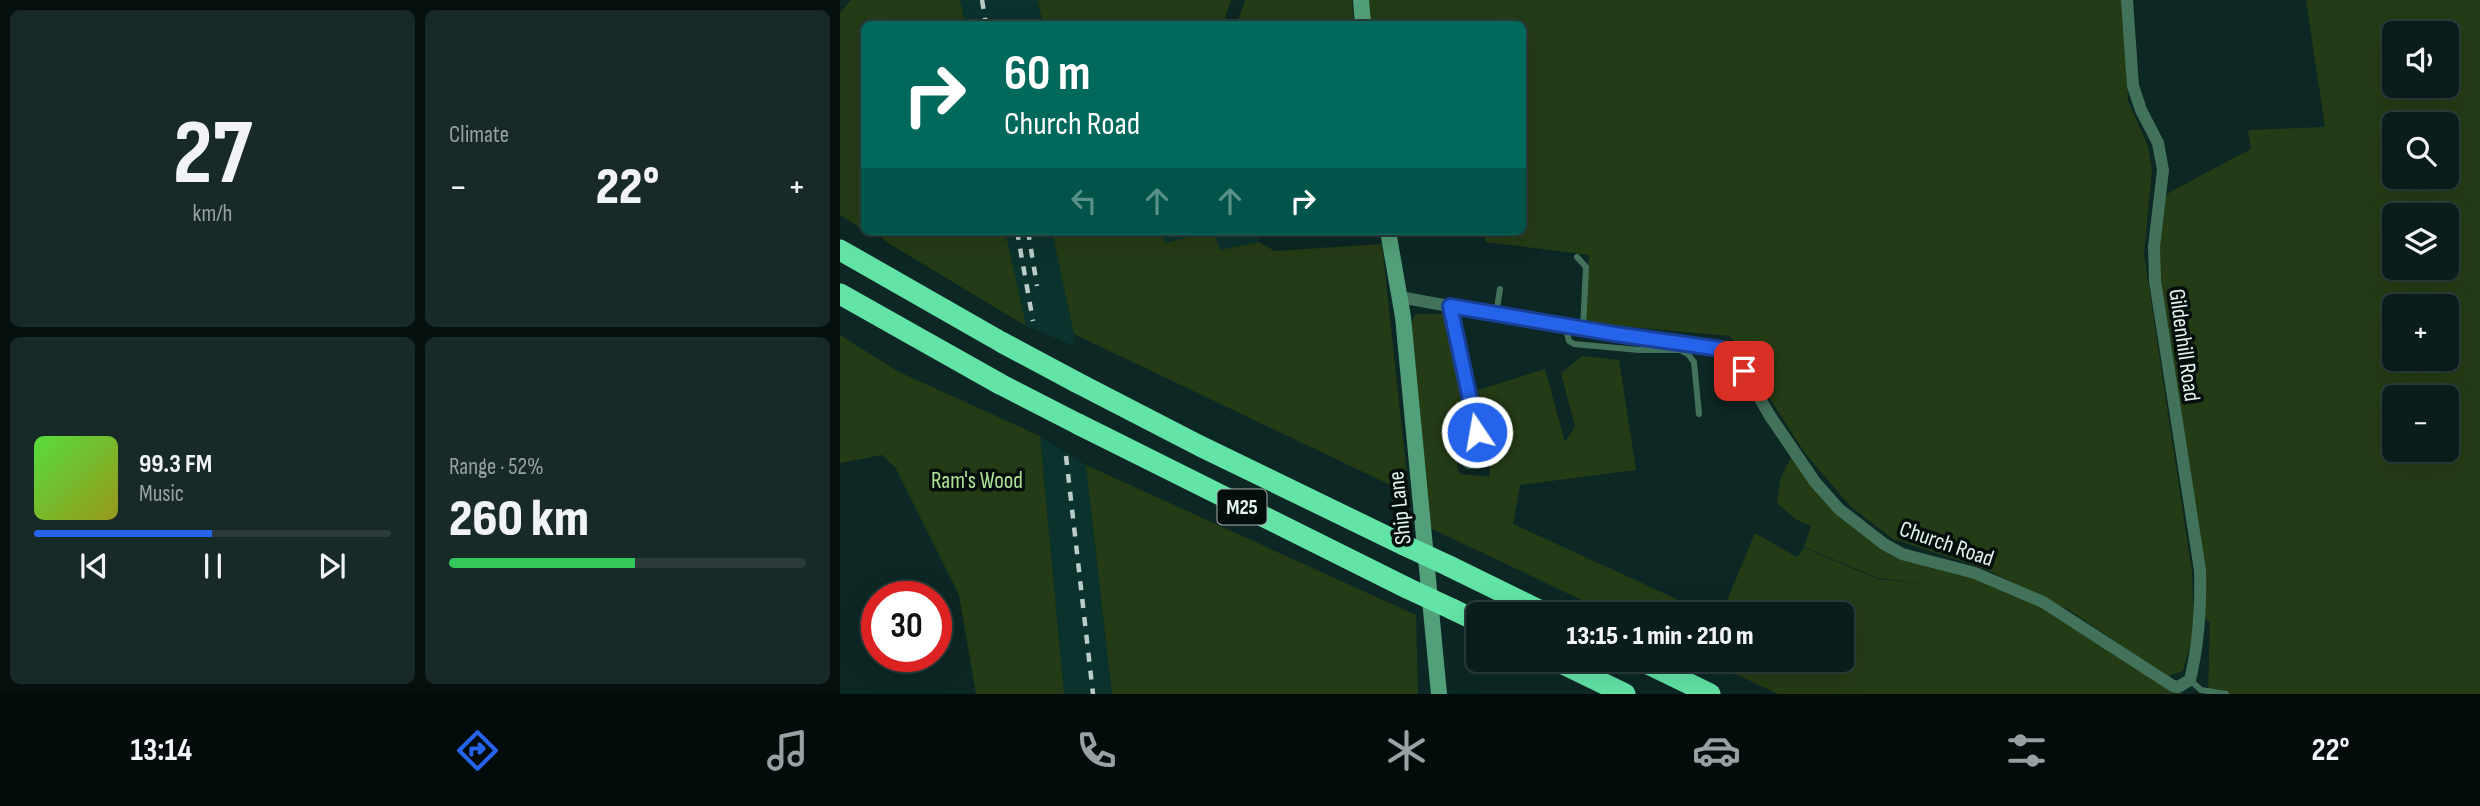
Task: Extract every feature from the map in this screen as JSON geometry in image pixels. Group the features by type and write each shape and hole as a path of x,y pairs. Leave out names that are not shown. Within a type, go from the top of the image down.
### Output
{"highway":[{"name":"M25","path":"840,250 1003,343 1211,452 1522,602"},
{"name":"M25","path":"840,294 1000,384 1466,616"},
{"path":"1580,672 1625,694"},
{"path":"1665,672 1710,694"}],"street":[{"path":"1361,0 1363,21"},
{"name":"Gildenhill Road","path":"2127,0 2133,86 2141,110 2158,143 2163,170 2154,247 2155,281 2200,570 2201,615 2197,653 2190,680"},
{"name":"Ship Lane","path":"1389,235 1403,317 1439,694"},
{"name":"Church Road","path":"1400,297 1566,327 1721,349 1744,371 1770,416 1815,482 1839,509 1884,544 1902,554 1975,573 2043,602 2173,686 2178,687 2190,680"},
{"path":"1450,306 1477,432 1476,455 1469,463"}],"lane":[{"path":"1577,257 1586,267 1583,329"},
{"path":"1496,315 1500,289"},
{"path":"1566,327 1569,341 1574,344 1639,350 1681,350 1688,354 1694,362 1699,414"},
{"path":"2190,680 2201,690 2226,694"}],"shaded area":[{"path":"960,0 1038,0 1042,21 964,21"},
{"path":"1004,235 1053,235 1074,334 1074,346 1026,326"},
{"path":"1161,235 1198,235 1164,244"},
{"path":"1214,235 1258,235 1259,242 1220,251"},
{"path":"1040,436 1086,465 1112,694 1064,694"}],"green space":[{"path":"851,0 960,0 964,21 861,21 861,228 840,215 840,13"},
{"path":"1038,0 1231,0 1224,21 1042,21"},
{"path":"1245,0 1352,0 1354,21 1238,21"},
{"path":"1367,0 2123,0 2128,101 2148,146 2152,170 2144,254 2192,572 2194,630 2183,671 2167,676 2069,610 1985,569 1893,539 1850,506 1804,452 1730,336 1586,323 1589,255 1486,242 1484,235 1526,235 1526,21 1369,21"},
{"path":"2306,0 2480,0 2480,694 2208,694 2210,622 2202,616 2156,280 2161,201 2170,192 2251,149 2248,130 2325,127"},
{"path":"880,235 1006,235 1026,326 885,241"},
{"path":"1053,235 1162,235 1165,243 1198,235 1215,235 1220,250 1259,242 1275,251 1382,244 1409,494 1074,334"},
{"path":"1415,314 1447,314 1467,395 1472,442 1455,452 1459,474 1490,477 1487,425 1475,391 1545,369 1565,442 1575,427 1561,373 1582,356 1619,360 1636,470 1520,485 1513,524 1683,602 1586,602 1424,525 1411,327"},
{"name":"Ram's Wood","path":"840,335 899,372 1040,436 1064,694 976,694 959,595 895,467 882,455 840,463"},
{"path":"1794,451 1814,483 1884,545 2043,603 2183,694 1778,694 1731,672 1854,672 1854,602 1726,602 1755,533 1797,557 1804,548 1878,579 1939,586 1878,578 1804,547 1811,526 1795,519 1777,503 1780,480"},
{"path":"1086,465 1416,615 1418,694 1112,694"}],"railway":[{"path":"982,0 986,21"},
{"path":"1018,235 1033,321"},
{"path":"1029,235 1037,286"},
{"path":"1066,456 1093,694"}],"route":[{"path":"1477,432 1450,306 1541,323 1710,346 1727,353 1744,371"}]}
